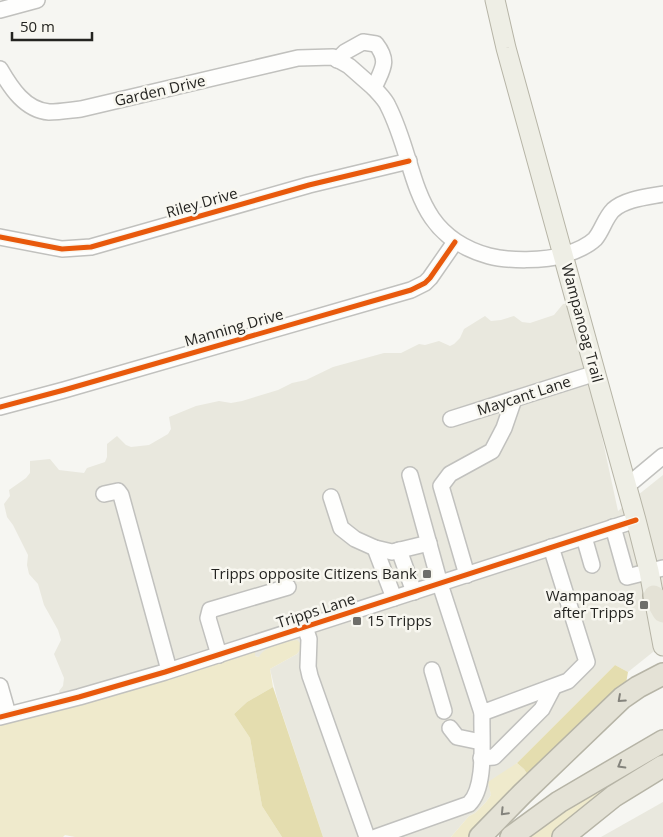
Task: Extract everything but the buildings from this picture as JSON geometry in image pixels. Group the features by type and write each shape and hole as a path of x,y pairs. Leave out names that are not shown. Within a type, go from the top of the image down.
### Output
{"highway":[{"path":"480,837 622,698 632,690 663,674"},
{"path":"511,837 559,802 663,741"},
{"path":"563,837 614,796 663,766"}],"main road":[{"name":"Wampanoag Trail","path":"495,0 509,58 636,520 656,570 663,646"}],"street":[{"path":"0,10 37,0"},
{"path":"337,60 345,52 363,42 376,44 383,53 385,63 374,88"},
{"name":"Garden Drive","path":"0,69 12,90 27,103 48,112 81,109 298,58 333,57 349,66 374,88 387,104 405,148 423,205 436,225 455,242 474,252 498,258 528,260 564,256"},
{"name":"Riley Drive","path":"0,237 62,249 91,247 310,185 409,161"},
{"path":"564,256 594,240 612,210 625,203 663,194"},
{"name":"Manning Drive","path":"0,407 411,290 425,284 455,242"},
{"name":"Maycant Lane","path":"451,419 596,373"},
{"path":"467,575 442,486 450,474 492,451 504,428 514,399"},
{"path":"627,486 663,456"},
{"path":"376,837 470,804 475,799 478,791 482,713 440,584 410,475"},
{"path":"104,494 118,491 121,495 169,670"},
{"path":"331,497 341,528 354,539 375,548 392,552 429,543"},
{"name":"Tripps Lane","path":"4,716 79,697 219,655 636,520"},
{"path":"613,527 627,577 656,570"},
{"path":"584,537 592,565"},
{"path":"482,713 568,681 587,662 551,547"},
{"path":"375,548 394,598"},
{"path":"399,550 414,592"},
{"path":"219,655 208,618 210,610 288,587"},
{"path":"306,627 310,649 308,667 310,676 367,837"},
{"path":"432,670 444,711"},
{"path":"0,686 4,716"},
{"path":"481,758 494,756 542,709 553,688"},
{"path":"450,728 457,737 481,742"}],"shaded area":[{"path":"573,303 618,511 663,475 663,644 628,672 615,665 514,766 489,782 491,795 451,837 323,837 277,698 270,669 297,654 303,646 297,641 259,657 255,656 255,652 266,642 63,703 59,691 63,686 64,678 54,654 61,640 58,630 44,605 38,584 29,574 27,565 28,555 7,517 4,504 10,496 9,490 30,473 30,461 50,459 59,470 84,473 87,468 105,462 107,444 117,436 126,445 131,447 149,445 168,434 171,429 169,417 196,406 219,401 231,403 242,401 278,390 292,383 306,380 333,367 384,353 401,353 419,344 425,345 439,341 450,346 460,338 464,329 485,316 491,321 514,316 522,322 530,323 554,315 563,304"},
{"path":"297,640 303,646 297,654 270,669 273,687 247,702 234,714 250,738 262,806 282,837 75,837 65,835 63,837 0,837 0,712 266,642 255,652 255,656 259,657 270,647"},
{"path":"615,665 628,672 625,689 531,780 524,769 517,763"},
{"path":"273,687 323,837 282,837 262,806 250,738 234,714 247,702"},
{"path":"517,763 524,769 531,780 474,837 451,837 491,795 488,782"},
{"path":"609,780 612,784 616,785 552,837 524,837"},
{"path":"663,802 663,837 601,837"}],"cycle path":[{"path":"0,237 62,249 91,247 309,185 409,161"},
{"path":"0,407 411,290 425,283 430,278 455,242"},
{"path":"0,717 165,672 636,520"}],"place":[{"name":"Tripps opposite Citizens Bank","path":"427,574"},
{"name":"Wampanoag after Tripps","path":"644,605"},
{"name":"15 Tripps","path":"357,621"}]}
